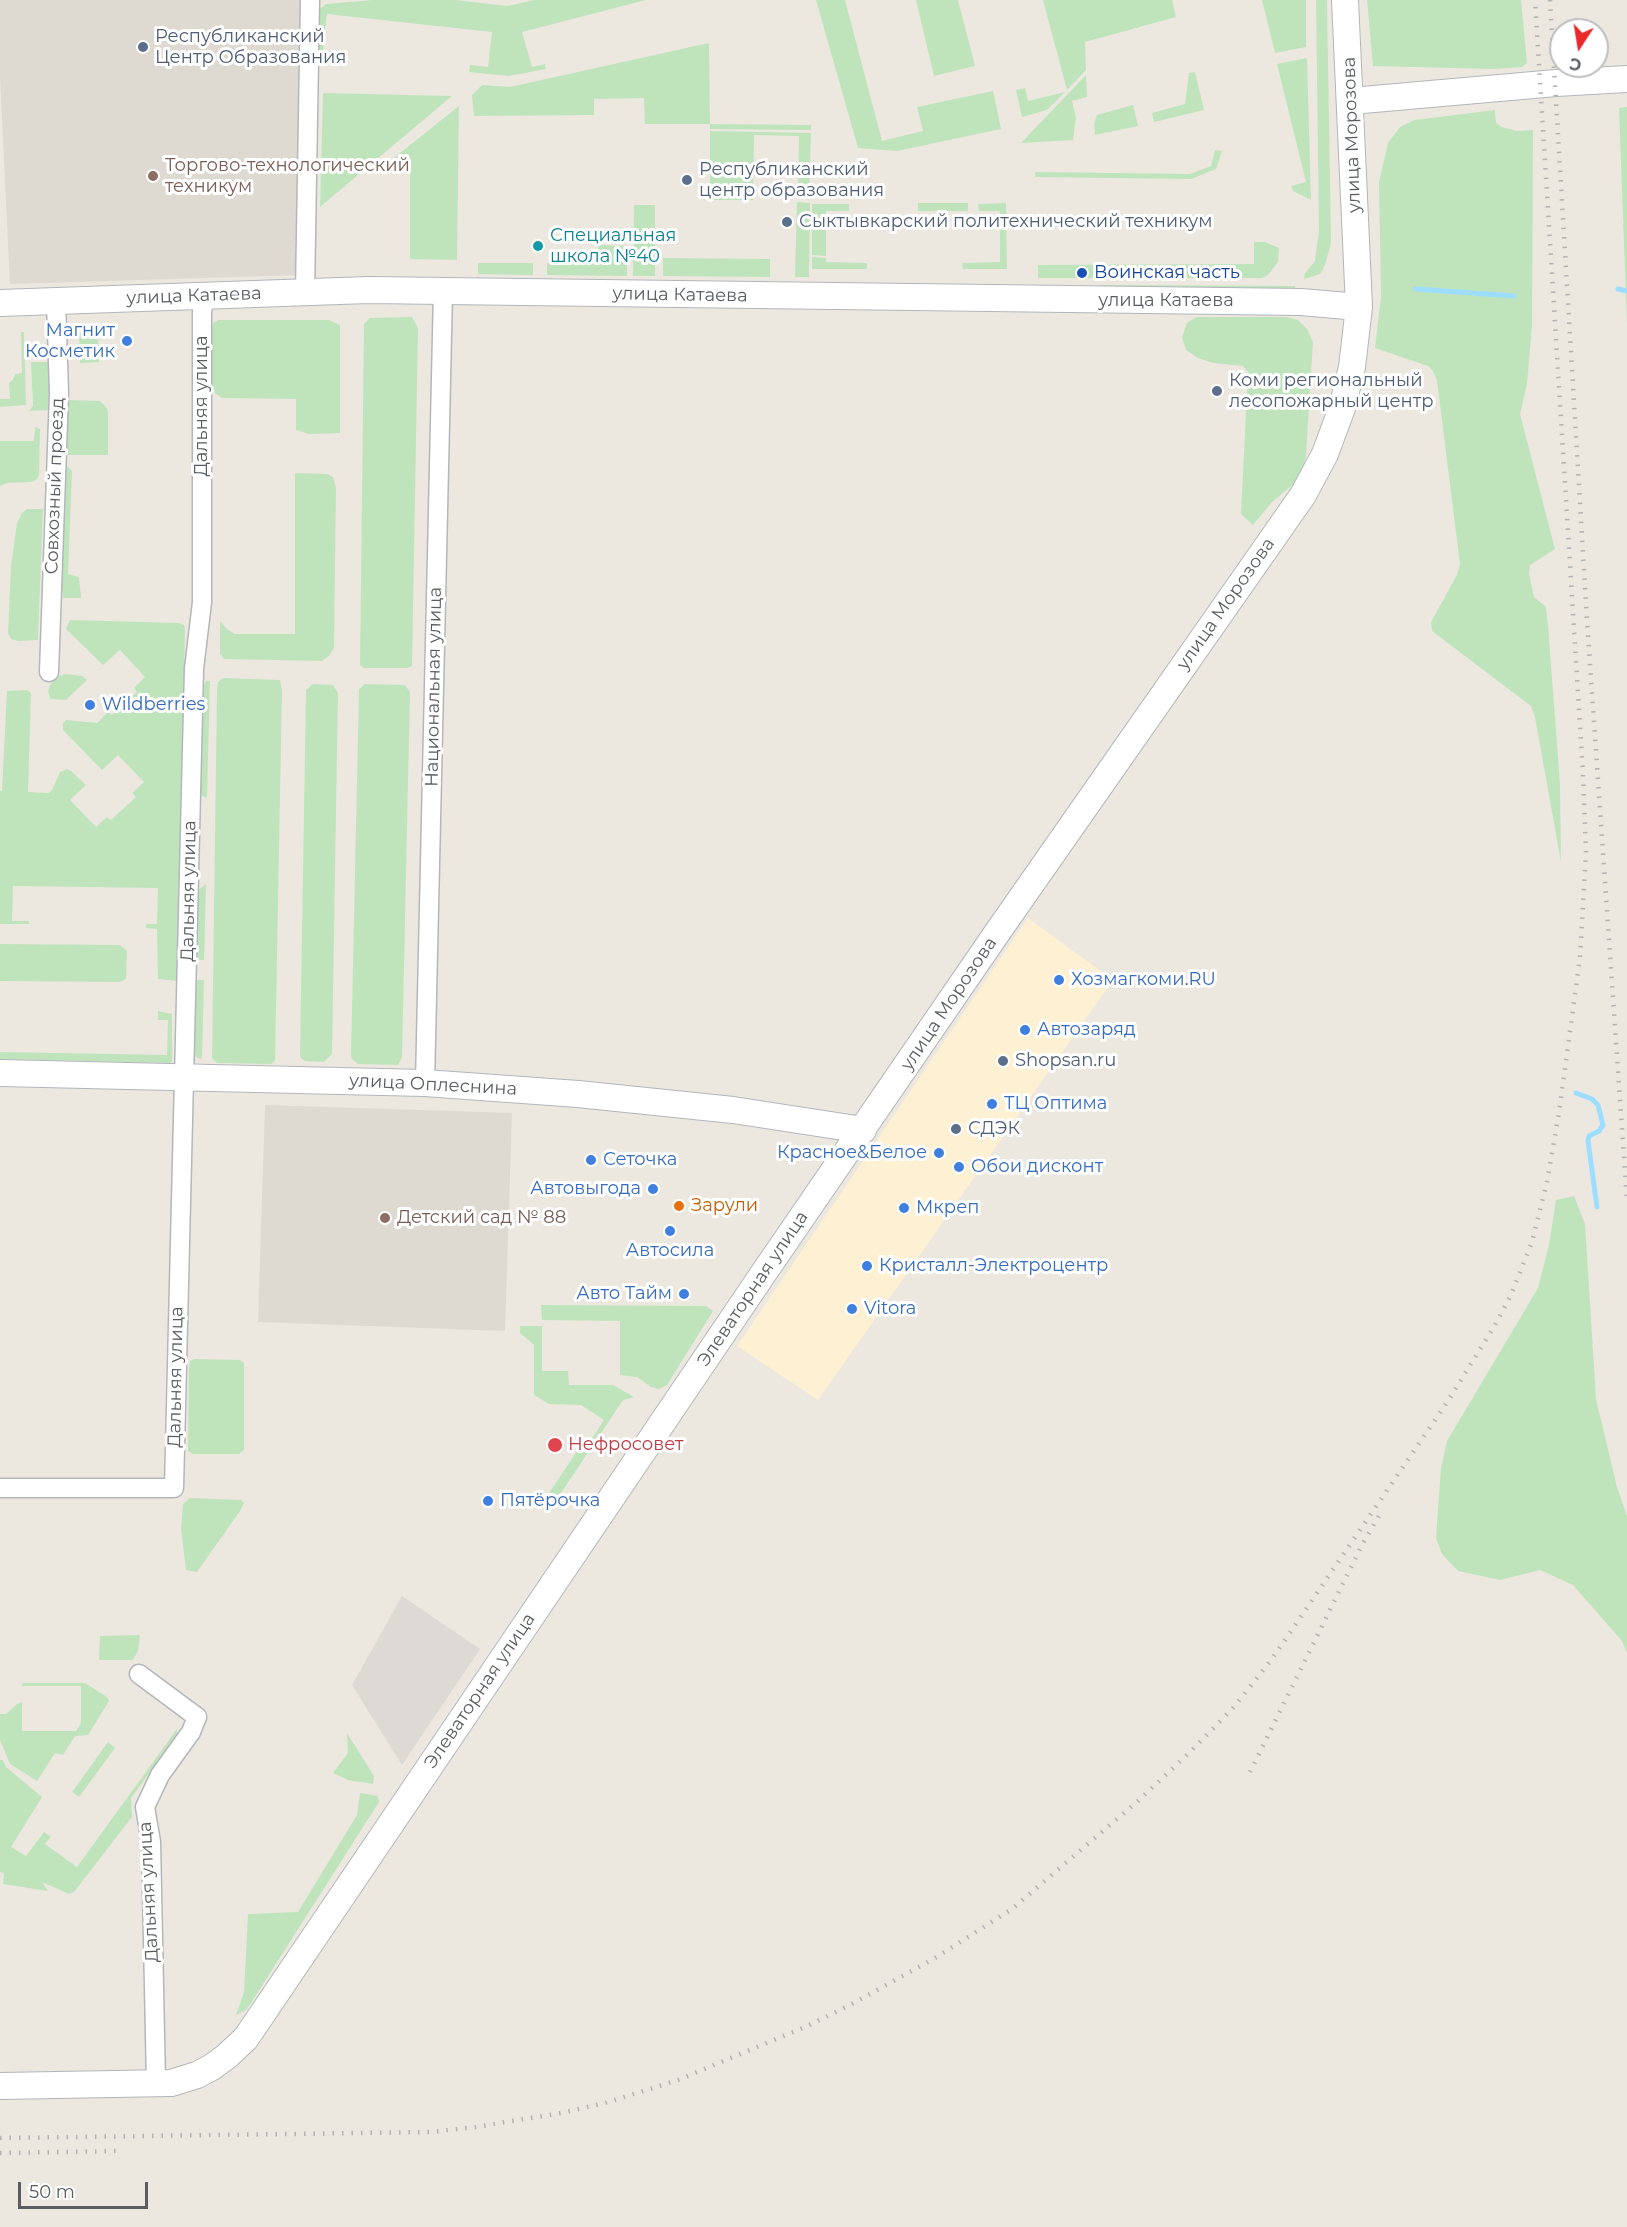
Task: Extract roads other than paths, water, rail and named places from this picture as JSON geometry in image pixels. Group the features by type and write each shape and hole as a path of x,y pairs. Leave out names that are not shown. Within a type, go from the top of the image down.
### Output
{"main road":[{"name":"улица Морозова","path":"863,1130 1303,495 1325,454 1342,408 1352,367 1359,307 1345,0"},
{"path":"1351,101 1627,79"},
{"name":"улица Катаева","path":"0,303 368,290 1300,302 1359,307"},
{"name":"улица Оплеснина","path":"0,1074 425,1083 578,1094 733,1110 863,1130"},
{"name":"Элеваторная улица","path":"0,2086 156,2084 184,2080 212,2067 231,2053 257,2024 514,1639 863,1130"}],"street":[{"path":"305,293 310,0"},
{"name":"Национальная улица","path":"425,1083 443,291"},
{"name":"Дальняя улица","path":"0,1488 174,1488 194,669 202,602 201,311 206,296"},
{"name":"Совхозный проезд","path":"49,672 59,393 56,301"},
{"name":"Дальняя улица","path":"139,1674 197,1717 191,1732 160,1775 144,1807 151,1842 156,2084"}],"waterway":[{"path":"1416,289 1514,296"},
{"path":"1618,289 1627,291"},
{"path":"1576,1093 1592,1099 1598,1105 1603,1125 1599,1131 1589,1136 1588,1141 1597,1207"}],"railway":[{"path":"0,2138 431,2132 561,2113 605,2103 678,2080 805,2027 850,2005 935,1958 1012,1909 1138,1801 1191,1751 1234,1707 1272,1659 1448,1401 1511,1295 1532,1242 1547,1182 1559,1113 1580,957 1586,852 1535,0"},
{"path":"1550,0 1587,620 1627,1201"},
{"path":"1250,1772 1363,1543 1380,1514"},
{"path":"0,2153 121,2151"}],"place":[{"name":"Республиканский Центр Образования","path":"143,47"},
{"name":"Торгово-технологический техникум","path":"153,176"},
{"name":"Республиканский центр образования","path":"687,180"},
{"name":"Сыктывкарский политехнический техникум","path":"787,222"},
{"name":"Специальная школа №40","path":"538,246"},
{"name":"Воинская часть","path":"1082,273"},
{"name":"Магнит Косметик","path":"127,341"},
{"name":"Коми региональный лесопожарный центр","path":"1217,391"},
{"name":"Wildberries","path":"90,705"},
{"name":"Хозмагкоми.RU","path":"1059,980"},
{"name":"Автозаряд","path":"1025,1030"},
{"name":"Shopsan.ru","path":"1003,1061"},
{"name":"ТЦ Оптима","path":"992,1104"},
{"name":"СДЭК","path":"956,1129"},
{"name":"Красное&Белое","path":"939,1153"},
{"name":"Сеточка","path":"591,1160"},
{"name":"Обои дисконт","path":"959,1167"},
{"name":"Автовыгода","path":"653,1189"},
{"name":"Зарули","path":"679,1206"},
{"name":"Мкреп","path":"904,1208"},
{"name":"Детский сад № 88","path":"385,1218"},
{"name":"Автосила","path":"670,1231"},
{"name":"Кристалл-Электроцентр","path":"867,1266"},
{"name":"Авто Тайм","path":"684,1294"},
{"name":"Vitora","path":"852,1309"},
{"name":"Нефросовет","path":"555,1445"},
{"name":"Пятёрочка","path":"488,1501"}]}
